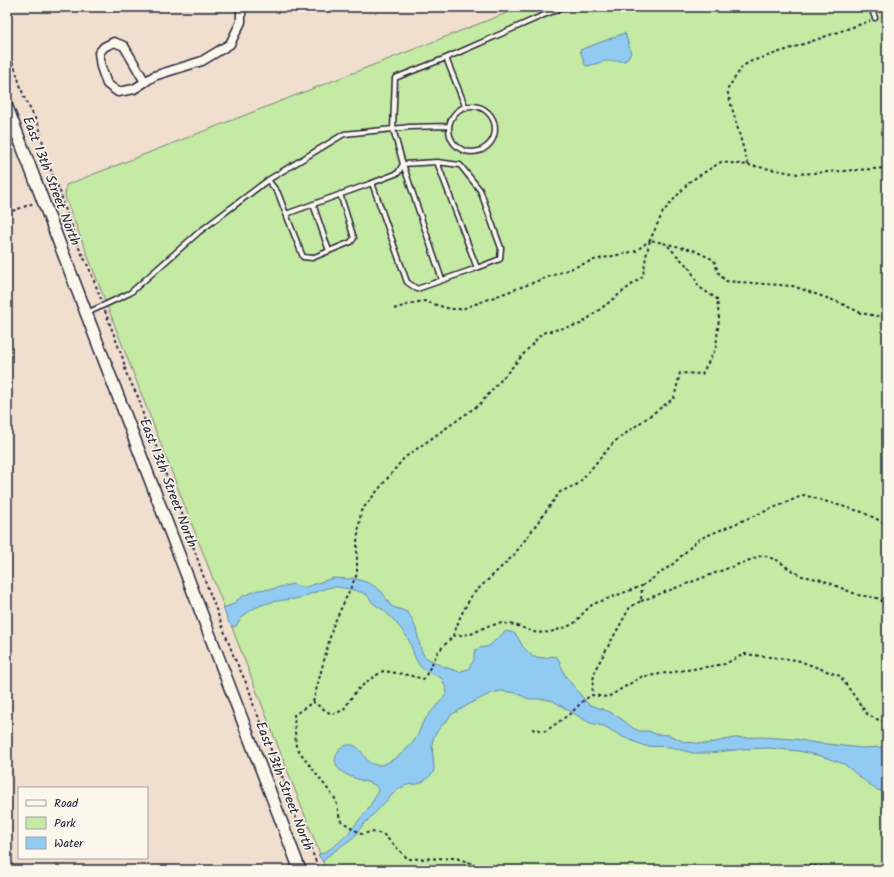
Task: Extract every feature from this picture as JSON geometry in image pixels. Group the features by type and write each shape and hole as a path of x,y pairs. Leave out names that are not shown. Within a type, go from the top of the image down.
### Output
{"main road":[{"name":"East 13th Street North","path":"7,107 300,870"}],"street":[{"path":"145,82 124,46 114,42 104,47 99,53 101,67 107,84 118,92 134,89 145,82 154,76 202,61 230,44 241,22 241,7"}],"lane":[{"path":"442,280 402,164 392,129 395,78 565,7"},
{"path":"871,7 875,18"},
{"path":"446,58 466,108"},
{"path":"477,107 484,110 490,115 495,129 494,137 490,143 478,152 463,151 452,141 449,134 449,126 452,119 456,113 466,108 477,107"},
{"path":"86,313 130,293 199,232 268,180 344,134 409,127 449,126"},
{"path":"372,183 407,282 417,289 500,259 501,248 480,190 460,165 437,162 402,164"},
{"path":"437,162 477,268"},
{"path":"286,214 398,173 402,164"},
{"path":"268,180 278,192 303,257 312,258 351,242 354,238 340,194"},
{"path":"313,204 329,251"}],"path":[{"path":"748,165 727,90 742,67 749,62 867,23 875,18"},
{"path":"7,51 15,69 24,97 39,126 47,161 118,344 126,373 138,399 145,422 158,450 163,468 179,505 228,642 249,689 254,707 264,729 298,821 308,841 319,870"},
{"path":"481,870 471,863 456,858 408,859 383,834 372,832 361,834 340,820 336,800 296,747 294,715 313,702 333,626 357,574 357,542 361,511 404,458 480,404 542,334 581,324 643,276 650,240 663,212 689,182 721,162 798,174 887,168"},
{"path":"7,213 43,200"},
{"path":"650,240 693,250 714,260 718,272 725,281 793,286 838,302 861,313 887,318"},
{"path":"394,310 409,304 424,302 450,309 462,309 594,260 636,251 650,240"},
{"path":"313,702 331,714 337,713 344,709 356,691 369,680 383,672 403,674 424,679 438,652 453,636 461,615 472,595 514,555 560,492 578,484 614,442 674,398 680,373 702,374 716,348 719,318 717,299 699,286 691,270 666,244"},
{"path":"453,636 470,634 488,626 502,623 515,625 537,633 550,632 568,627 576,622 593,604 642,586 673,564 699,539 804,495 862,512 887,524"},
{"path":"592,695 593,680 596,668 630,607 641,601 762,555 779,561 789,569 802,576 822,580 858,596 877,598 887,604"},
{"path":"641,601 642,586"},
{"path":"532,729 546,731 571,713 584,700 592,695 608,697 641,677 725,664 744,654 797,660 840,676 867,714 876,719 887,722"},
{"path":"772,870 802,865 858,870"}],"green space":[{"path":"522,7 887,7 887,870 326,870 65,197 66,185"}],"water":[{"path":"625,33 631,53 625,61 606,61 587,66 585,65 580,50"},
{"path":"333,578 353,578 369,583 382,592 391,606 407,612 416,629 421,650 425,657 440,665 459,672 468,669 474,660 474,653 476,649 489,646 506,631 514,633 523,647 533,657 557,657 566,677 588,704 610,712 639,731 649,731 655,734 669,735 685,742 705,744 734,738 760,737 795,739 861,748 887,747 887,791 875,789 844,764 821,756 799,751 770,748 693,753 670,747 645,746 623,737 604,726 590,723 553,701 545,699 529,699 516,693 501,691 492,693 473,702 451,715 434,736 432,744 433,773 418,784 406,785 396,791 361,827 355,836 325,858 323,862 318,855 326,852 347,834 373,802 378,789 375,785 349,776 338,768 336,756 340,748 353,745 358,748 372,764 382,765 393,760 413,742 418,735 424,720 445,696 447,691 442,679 419,665 407,637 395,622 364,593 335,587 322,589 299,598 261,605 247,613 236,626 233,627 229,623 223,608 234,604 243,596 258,590 272,589 293,584 300,587 306,587"}]}
